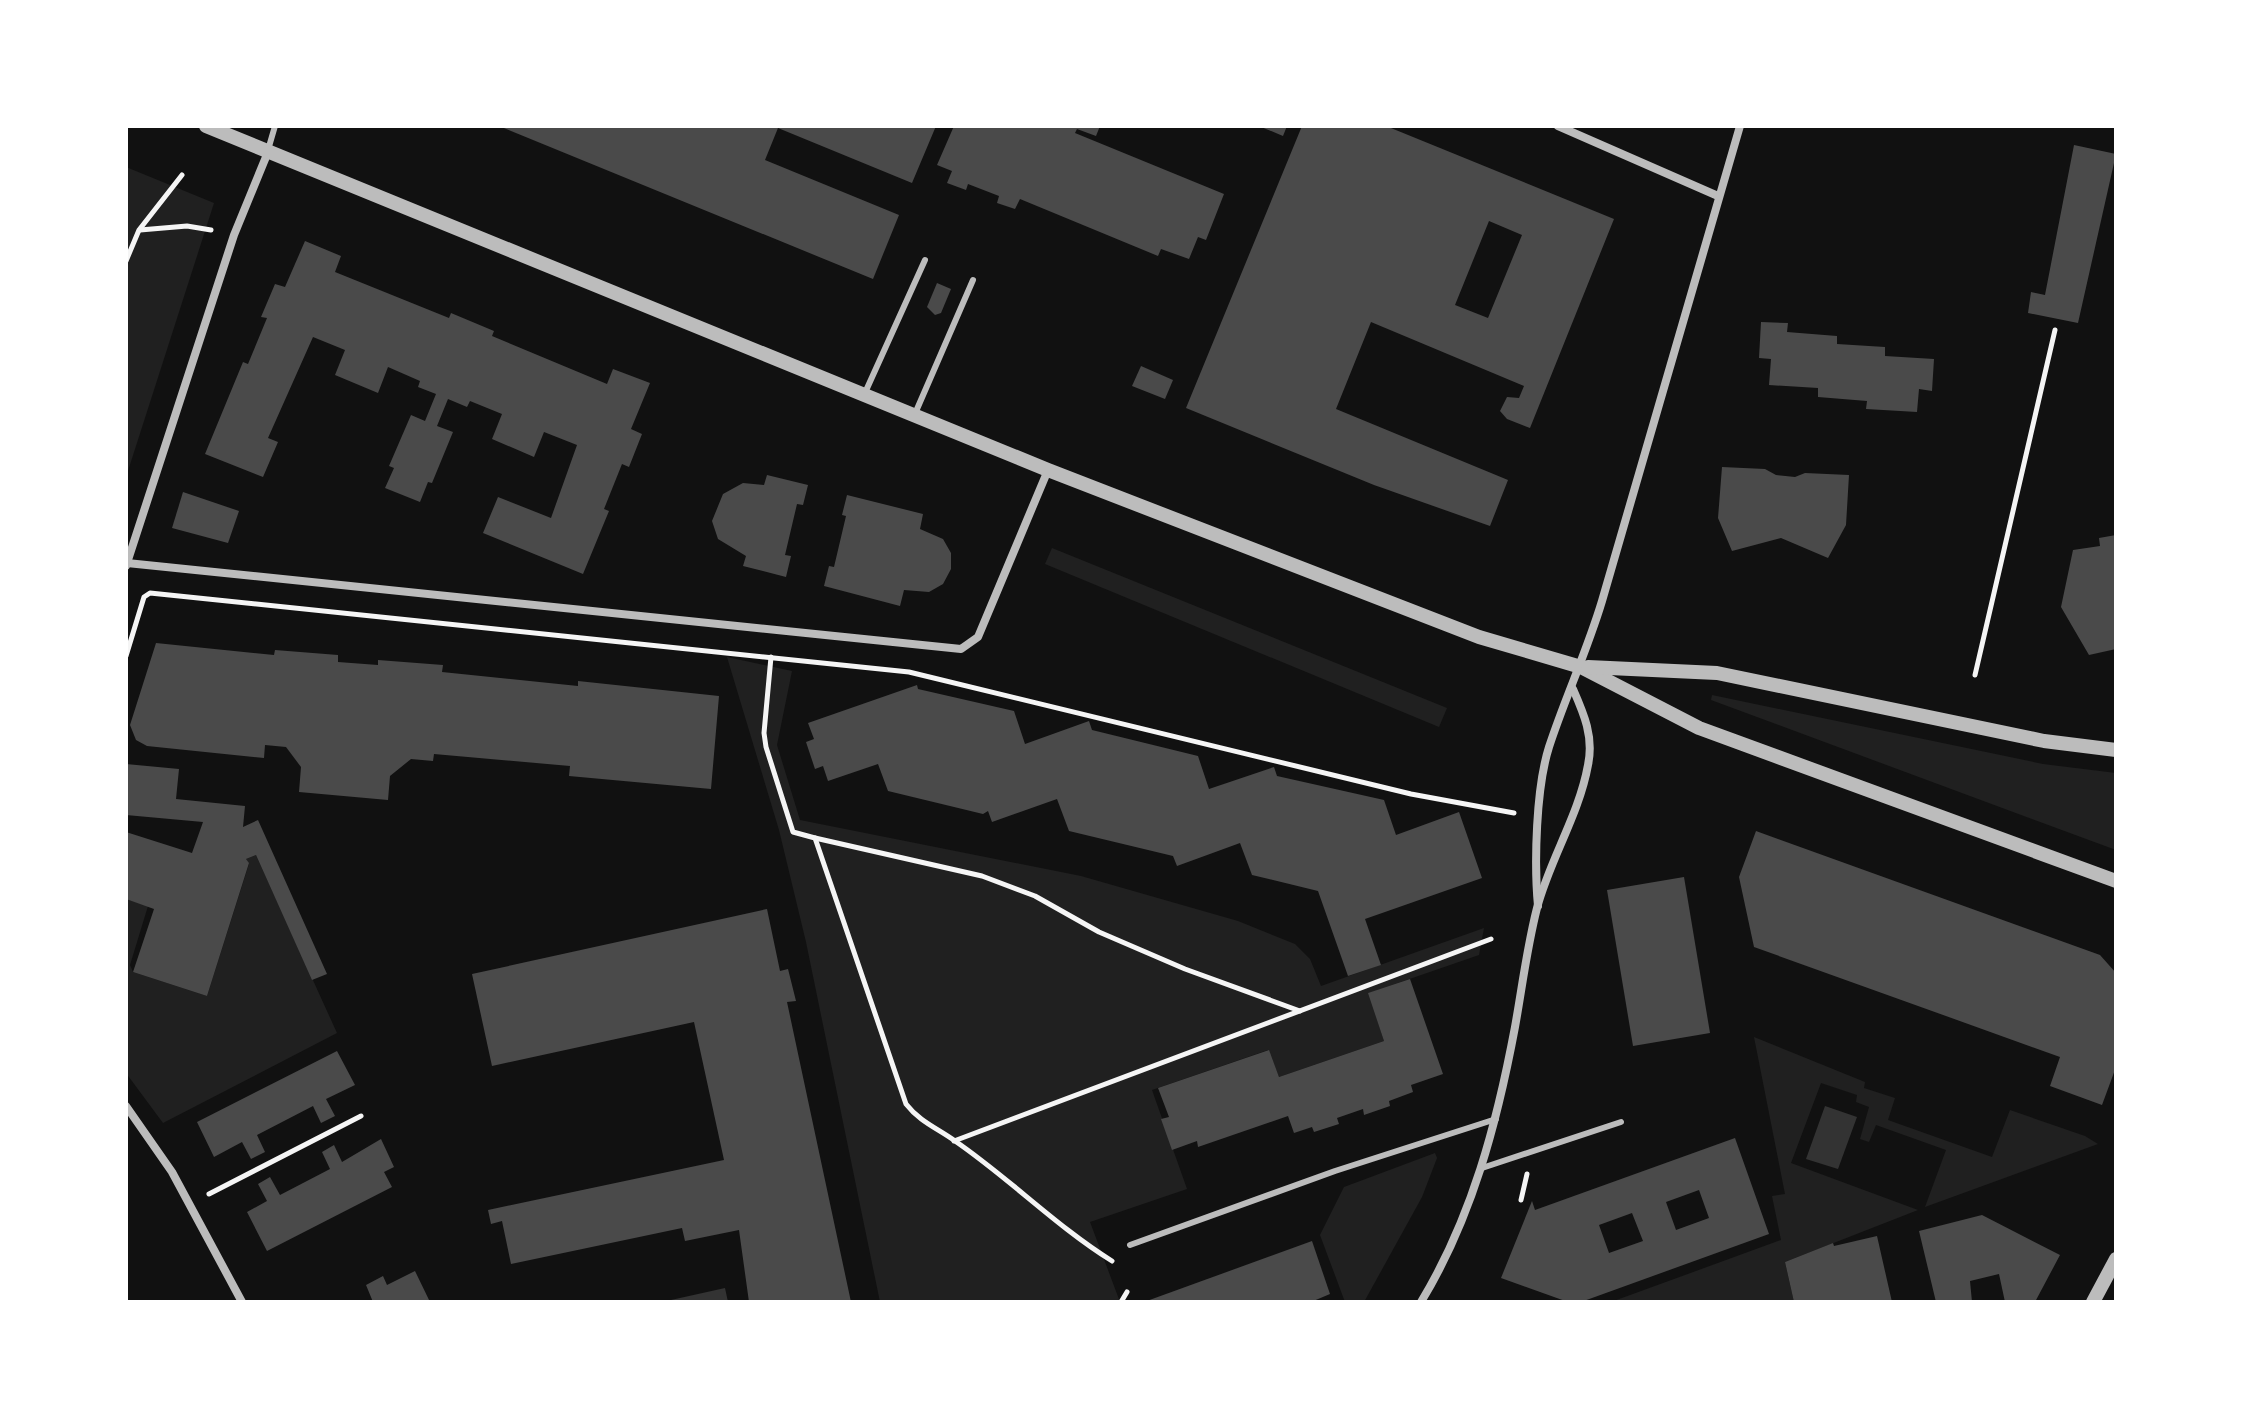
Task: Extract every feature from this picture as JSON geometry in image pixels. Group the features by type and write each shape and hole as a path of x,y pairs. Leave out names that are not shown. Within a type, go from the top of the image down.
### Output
{"street":[{"path":"206,126 1048,470 1479,637 1581,667 1699,728 2116,881"},
{"path":"1558,126 1718,196"},
{"path":"1538,906 1534,859 1548,749 1581,667 1740,126"},
{"path":"268,152 234,235 127,565 961,649 978,637 1048,470"},
{"path":"1581,667 1717,673 2044,741 2116,750"},
{"path":"1421,1302 1453,1240 1482,1168 1496,1119 1538,906 1580,798 1589,762 1589,727 1573,689"},
{"path":"126,1106 172,1172 242,1302"},
{"path":"2093,1302 2116,1259"}],"lane":[{"path":"268,152 275,126"},
{"path":"864,396 925,260"},
{"path":"914,416 973,280"},
{"path":"1130,1245 1335,1171 1496,1119"},
{"path":"1482,1168 1621,1122"}],"path":[{"path":"126,261 139,230 182,175"},
{"path":"139,230 187,226 211,230"},
{"path":"1975,675 2055,330"},
{"path":"126,656 144,597 150,593 909,672 1411,794 1514,813"},
{"path":"771,657 764,733 793,832 982,876 1035,896 1099,932 1185,969 1301,1011"},
{"path":"815,838 906,1104 923,1122 954,1141 1083,1243 1117,1264"},
{"path":"954,1141 1491,939"},
{"path":"203,1197 361,1116"},
{"path":"1121,1302 1127,1292"}],"shaded area":[{"path":"126,167 214,203 126,477"},
{"path":"1052,548 1447,708 1439,727 1045,564"},
{"path":"727,657 792,671 777,745 800,820 1081,876 1238,921 1295,944 1310,959 1321,986 1484,928 1479,955 1369,993 1384,1041 1279,1077 1268,1050 1152,1090 1187,1189 1090,1222 1120,1302 880,1302 806,942 779,830"},
{"path":"1712,695 2043,764 2116,773 2116,850 1711,700"},
{"path":"256,855 337,1033 163,1123 126,1073 126,899 148,906 130,965 133,972 207,996 249,864 246,859"},
{"path":"1754,1037 1865,1082 1864,1088 1895,1098 1888,1120 1992,1157 2010,1110 2085,1136 2098,1144 1925,1207 1946,1150 1876,1125 1869,1142 1860,1139 1869,1107 1856,1102 1857,1095 1821,1083 1791,1163 1918,1210 1785,1262 1794,1302 1611,1302 1781,1240 1772,1196 1785,1194"},
{"path":"1825,1106 1857,1117 1838,1169 1806,1159"},
{"path":"1435,1153 1437,1158 1422,1197 1364,1302 1345,1302 1320,1235 1344,1187"},
{"path":"725,1288 728,1302 662,1302"}],"building":[{"path":"499,126 936,126 912,183 778,128 765,160 899,215 873,279"},
{"path":"954,126 1100,126 1096,136 1077,129 1075,133 1224,194 1206,240 1198,237 1189,259 1161,249 1158,256 1020,199 1015,209 997,203 999,196 968,184 966,190 947,183 952,171 937,165"},
{"path":"1259,126 1287,126 1283,136"},
{"path":"1302,126 1386,126 1614,219 1530,428 1507,419 1500,411 1507,397 1519,398 1524,386 1371,322 1336,409 1508,480 1490,526 1374,485 1186,408","holes":["1489,221 1522,235 1488,318 1455,305"]},
{"path":"2074,145 2116,154 2078,323 2028,313 2031,292 2045,295"},
{"path":"305,241 341,256 335,272 449,318 451,313 494,331 492,336 607,384 613,369 650,383 631,429 642,434 629,467 622,464 604,509 609,511 583,574 483,533 498,497 551,518 577,445 544,432 534,457 492,439 502,414 470,401 467,407 448,399 437,426 453,432 432,483 428,482 420,502 385,488 394,468 389,466 411,415 425,421 436,394 418,387 420,381 388,367 378,393 335,375 345,350 313,337 268,438 278,442 263,477 205,454 243,362 248,364 267,318 261,317 275,284 285,287"},
{"path":"937,283 951,289 941,313 935,315 927,307"},
{"path":"1761,322 1788,323 1787,332 1837,336 1837,344 1885,347 1885,356 1934,359 1932,391 1919,389 1917,412 1866,409 1867,401 1818,397 1818,388 1769,385 1771,359 1759,358"},
{"path":"1141,366 1173,380 1165,399 1132,386"},
{"path":"1722,467 1765,469 1776,475 1795,477 1805,473 1849,475 1846,525 1828,558 1781,538 1732,551 1718,518"},
{"path":"767,475 808,485 803,505 797,504 785,555 791,556 786,577 743,566 746,556 718,539 712,521 723,494 743,483 764,485"},
{"path":"183,492 239,511 228,543 172,528"},
{"path":"847,495 923,514 920,529 943,539 951,553 951,569 943,584 929,592 904,590 900,606 824,586 829,566 834,567 846,516 842,515"},
{"path":"2116,535 2116,649 2089,655 2061,607 2073,550 2100,546 2099,538"},
{"path":"156,643 274,655 275,650 338,655 338,662 378,665 378,660 443,665 442,672 578,686 578,681 719,696 711,789 569,776 570,766 434,754 433,761 411,759 390,776 388,800 299,792 301,767 286,747 265,745 264,758 147,746 136,740 130,725"},
{"path":"917,685 918,689 1014,711 1025,744 1089,721 1092,730 1198,756 1209,789 1274,767 1277,776 1384,800 1396,835 1459,812 1482,878 1365,919 1381,965 1348,976 1318,891 1252,875 1240,843 1177,866 1173,856 1069,831 1057,799 992,822 988,811 983,814 888,791 878,764 828,781 823,766 815,769 806,742 814,739 808,723"},
{"path":"126,764 179,769 176,799 245,806 243,827 258,820 327,974 312,980 256,855 246,859 249,863 207,996 133,972 154,909 126,899 126,832 192,853 203,822 126,815"},
{"path":"1756,831 2100,955 2116,973 2116,1067 2102,1105 2050,1086 2060,1057 1754,947 1739,877"},
{"path":"1684,877 1710,1033 1633,1046 1607,890"},
{"path":"767,909 780,971 788,969 796,1001 787,1002 851,1302 749,1302 739,1230 685,1241 682,1228 511,1264 502,1221 491,1224 488,1210 724,1160 694,1022 492,1066 472,974"},
{"path":"1410,979 1443,1074 1411,1085 1413,1092 1389,1101 1390,1106 1364,1115 1363,1109 1337,1118 1339,1124 1314,1132 1312,1127 1294,1133 1288,1116 1198,1147 1197,1141 1172,1150 1161,1119 1169,1117 1158,1088 1269,1050 1279,1077 1384,1041 1368,993"},
{"path":"337,1051 355,1085 326,1099 335,1116 321,1123 313,1106 257,1135 265,1152 251,1159 242,1142 214,1157 197,1122"},
{"path":"1735,1138 1769,1234 1581,1302 1568,1302 1501,1278 1532,1201 1535,1210","holes":["1699,1190 1709,1218 1676,1230 1666,1202","1632,1213 1643,1241 1609,1253 1599,1225"]},
{"path":"381,1139 394,1167 384,1172 392,1187 267,1251 247,1212 267,1201 258,1184 270,1177 280,1195 330,1169 322,1152 334,1145 342,1162"},
{"path":"1982,1215 2060,1255 2035,1302 2005,1302 1999,1274 1970,1281 1972,1302 1936,1302 1919,1231"},
{"path":"1877,1236 1892,1302 1794,1302 1785,1262 1833,1243 1834,1246"},
{"path":"1312,1241 1330,1294 1311,1302 1144,1302"},
{"path":"415,1271 430,1302 373,1302 366,1285 383,1276 387,1285"}]}
